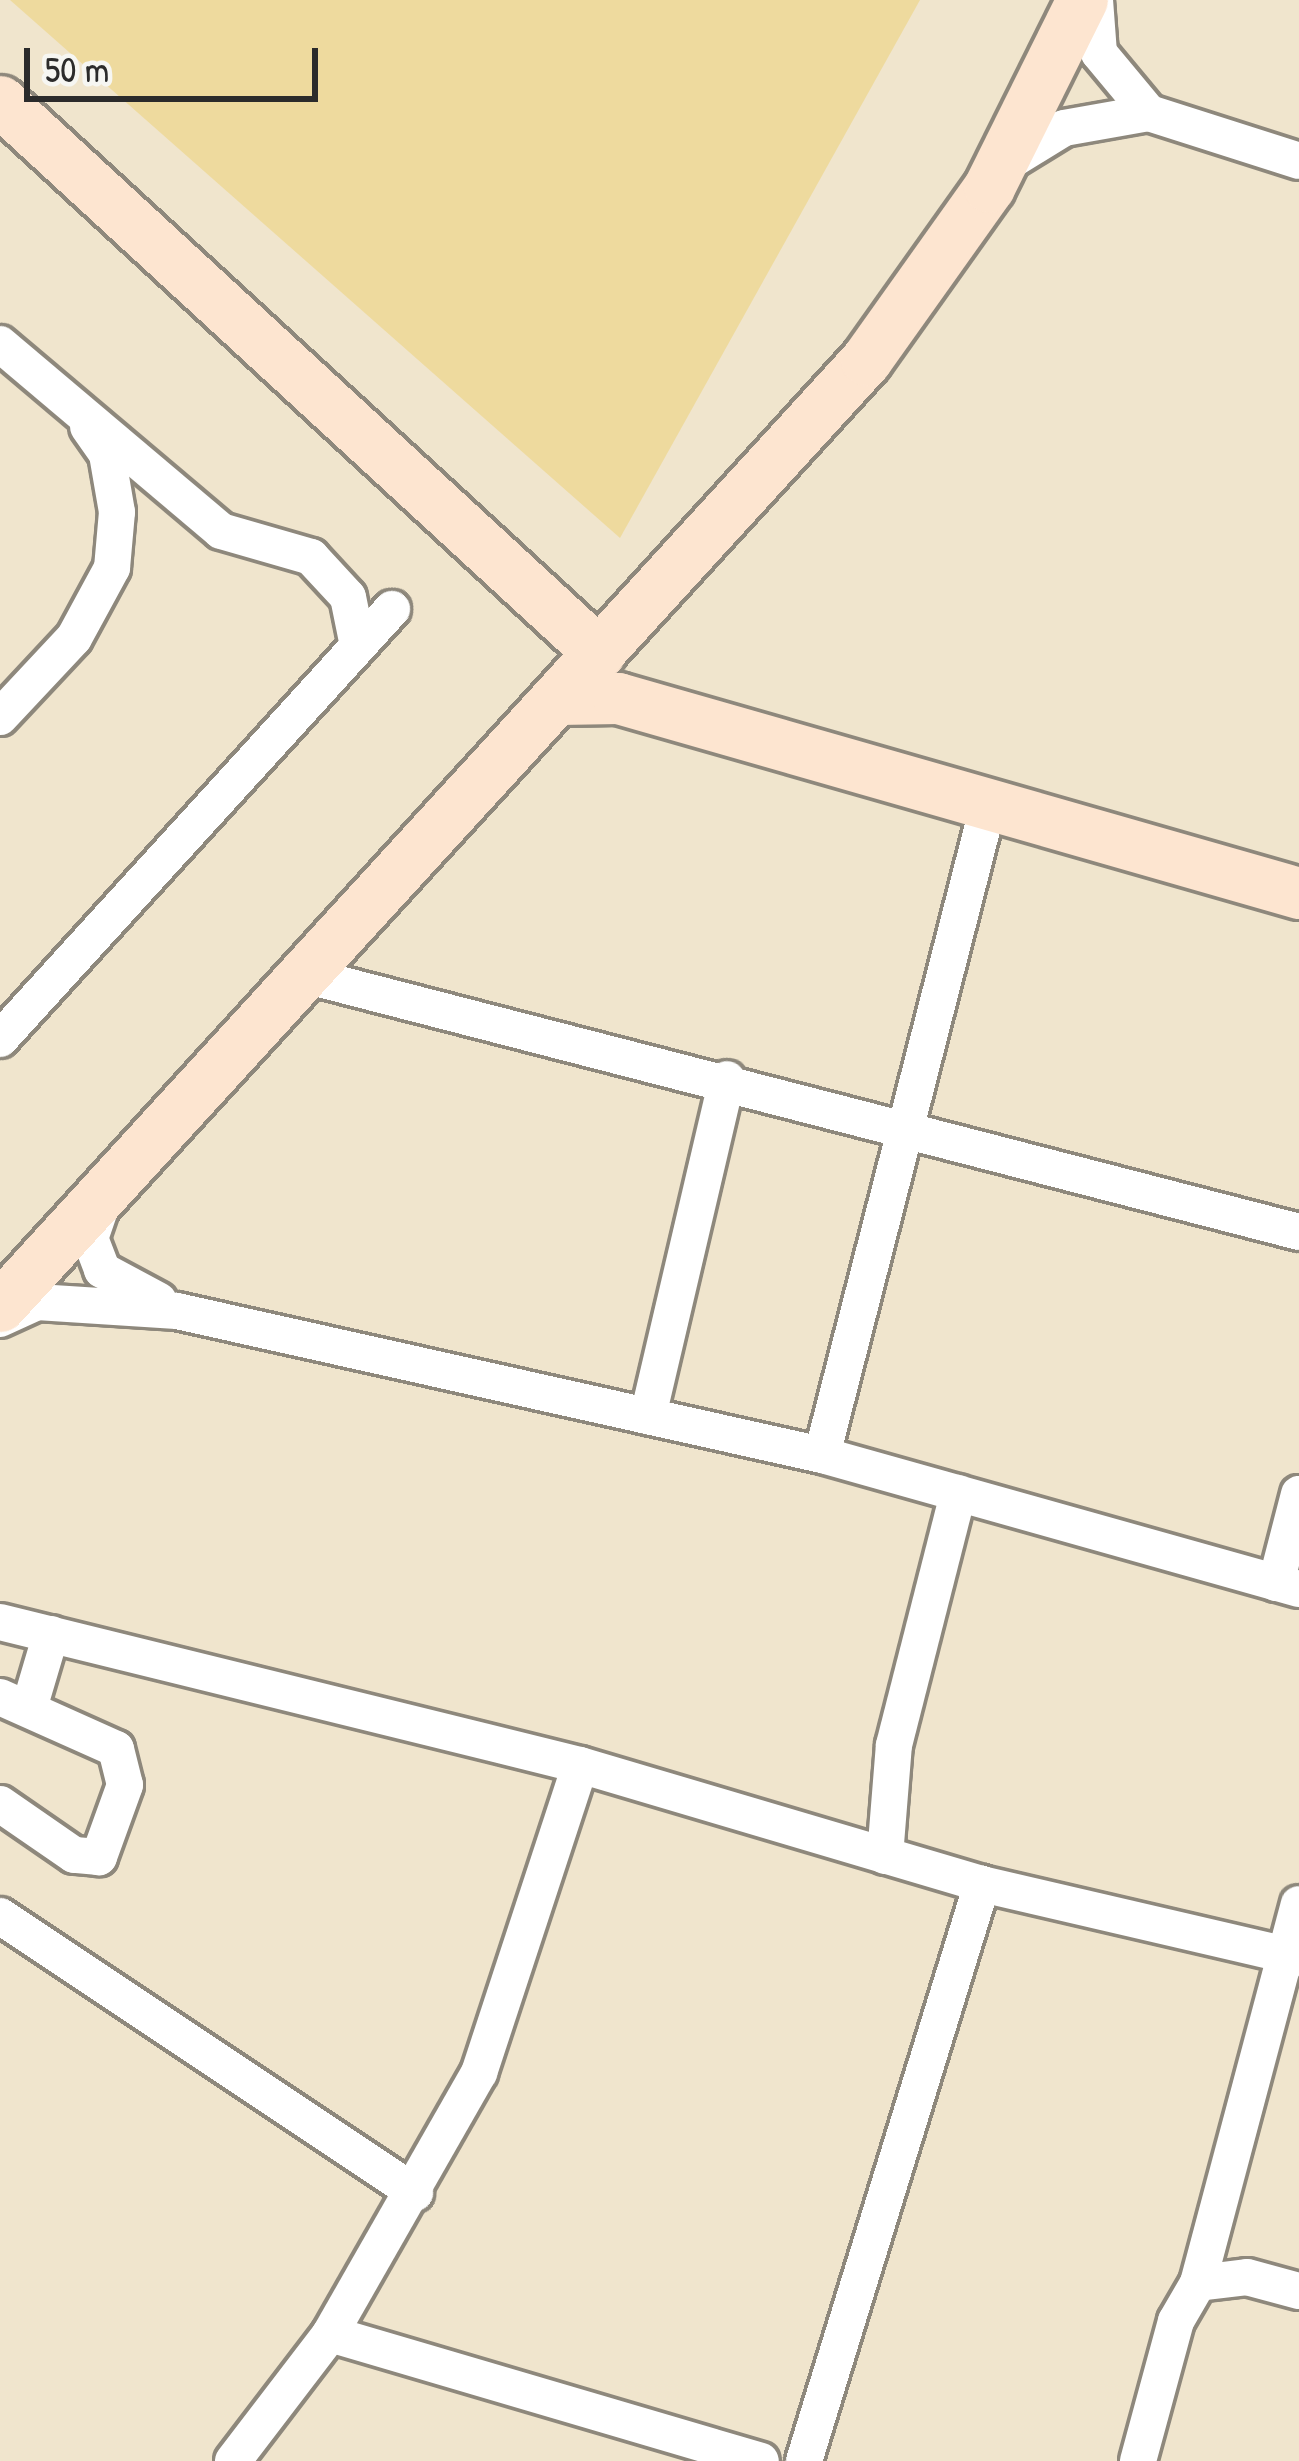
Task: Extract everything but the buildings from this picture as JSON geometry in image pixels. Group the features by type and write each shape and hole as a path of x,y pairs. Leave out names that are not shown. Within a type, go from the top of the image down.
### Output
{"street":[{"path":"0,1306 866,360 998,168 1082,0"},
{"path":"1095,0 1099,53 1149,113"},
{"path":"0,101 606,646 650,707"},
{"path":"998,168 1064,128 1149,113 1299,161"},
{"path":"0,344 221,531 310,556 348,597 358,646"},
{"path":"0,717 74,638 112,568 107,454 73,405"},
{"path":"0,1039 392,609"},
{"path":"558,699 650,707 1299,893"},
{"path":"822,1455 914,1125 988,806"},
{"path":"304,975 914,1125 1299,1232"},
{"path":"648,1416 727,1079"},
{"path":"106,1191 90,1238 102,1270 177,1311"},
{"path":"0,1319 37,1302 177,1311 822,1455 1287,1586 1299,1494"},
{"path":"885,1856 894,1745 958,1493"},
{"path":"0,1622 580,1765 982,1884 1291,1956"},
{"path":"0,1804 74,1856 99,1857 125,1785 116,1749 15,1701 51,1634"},
{"path":"250,2454 415,2193 522,1963 580,1765"},
{"path":"804,2461 982,1884"},
{"path":"1138,2461 1176,2321 1198,2284 1291,1956 1299,1904"},
{"path":"0,1916 415,2193"},
{"path":"1198,2284 1246,2277 1299,2290"},
{"path":"330,2334 761,2461"}],"sand":[{"path":"10,0 920,0 620,538"}]}
